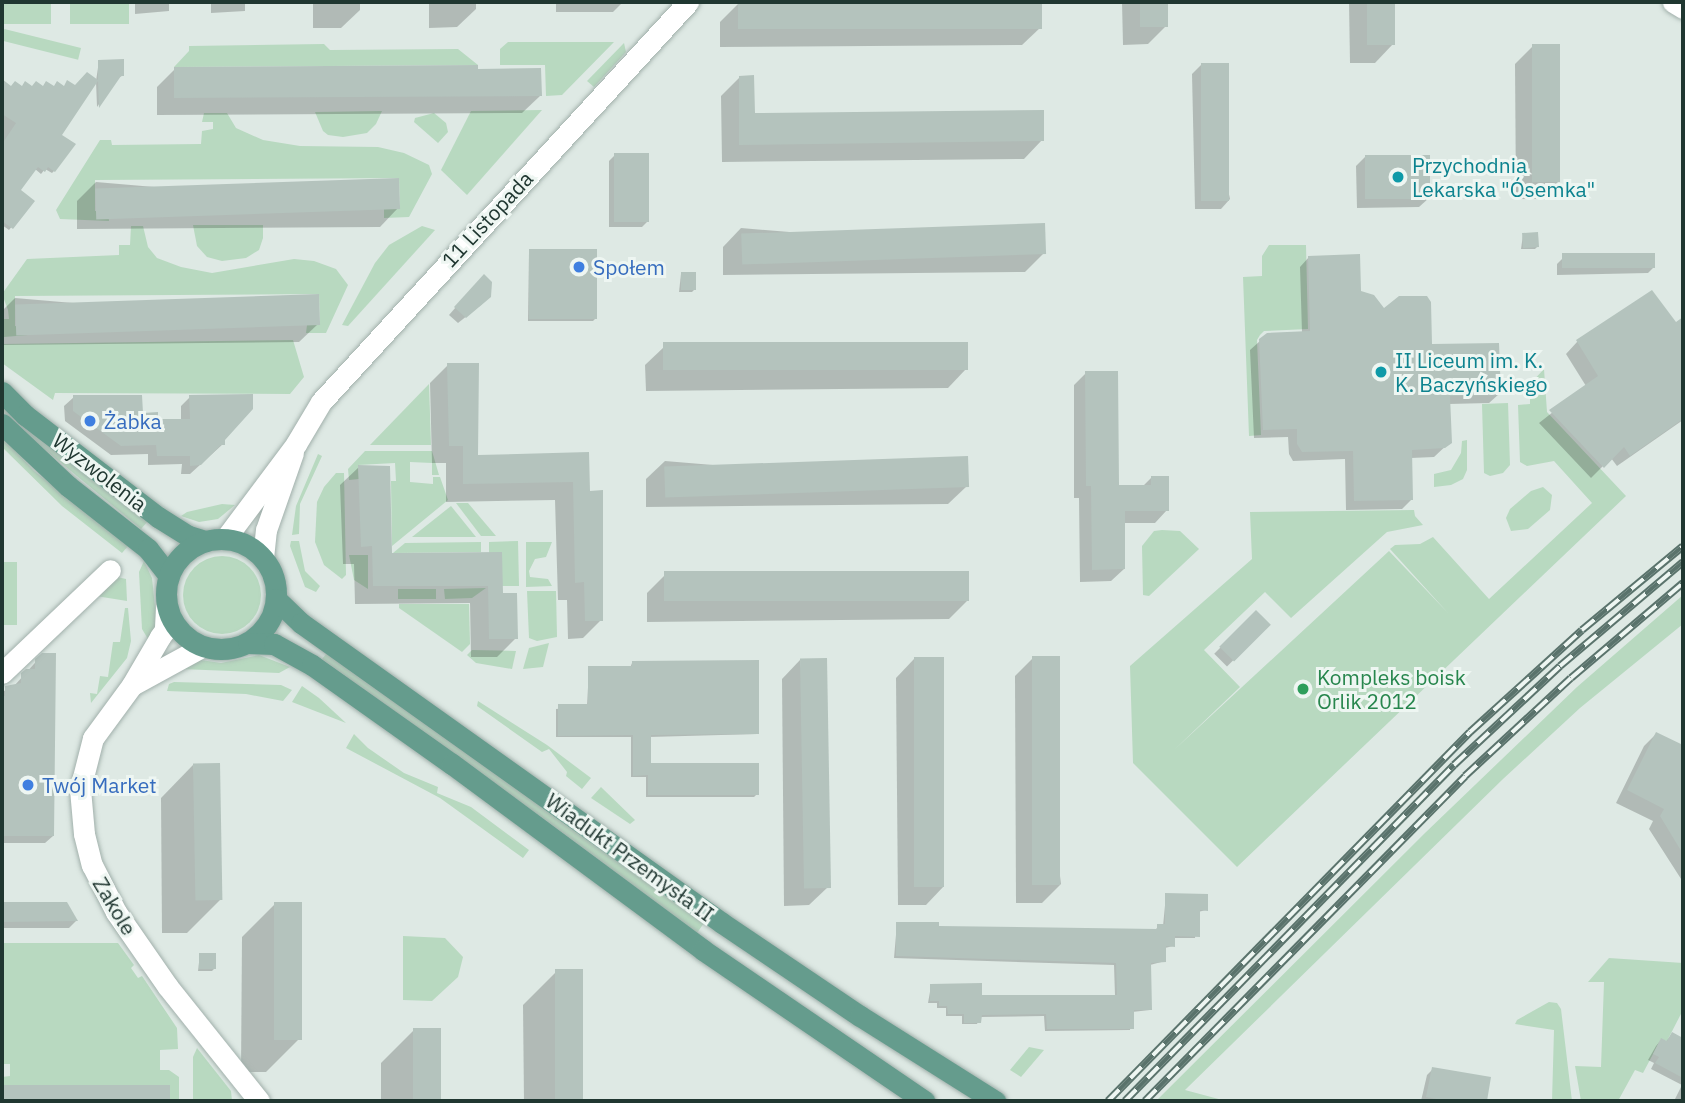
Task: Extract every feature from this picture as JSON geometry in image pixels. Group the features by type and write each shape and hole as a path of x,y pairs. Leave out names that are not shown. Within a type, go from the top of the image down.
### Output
{"main road":[{"name":"Wyzwolenia","path":"2,392 24,415 158,517 189,536 215,540"},
{"name":"Wyzwolenia","path":"2,424 68,486 148,548 168,575"},
{"path":"215,540 240,542 263,558 273,577 276,599 267,624 248,643 225,649 202,647 180,632 166,608 168,575 182,554 215,540"},
{"name":"Wiadukt Przemysła II","path":"276,599 301,622 722,923 948,1074 995,1101"},
{"name":"Wiadukt Przemysła II","path":"248,643 274,644 312,665 504,802 703,950 924,1101"}],"street":[{"name":"11 Listopada","path":"215,540 296,444 321,402 363,354 688,2"},
{"path":"1673,2 1683,8"},
{"name":"11 Listopada","path":"263,558 266,530 296,444"},
{"path":"2,673 110,570"},
{"name":"Zakole","path":"166,608 164,630 132,685 93,738 82,771 81,813 89,856 122,922 169,987 259,1101"},
{"name":"Zakole","path":"132,685 202,647"}],"green space":[{"path":"2,2 51,2 51,24 2,24"},
{"path":"70,2 129,2 129,24 70,24"},
{"path":"4,29 81,48 78,60 2,41"},
{"path":"508,42 614,42 562,95 546,96 545,65 500,65 500,49"},
{"path":"624,43 626,52 594,87 587,81"},
{"path":"324,44 330,50 458,49 478,65 174,67 189,51 189,46"},
{"path":"542,110 467,195 441,170 471,111"},
{"path":"382,111 376,124 367,133 343,137 328,135 323,131 315,112"},
{"path":"204,113 227,113 236,128 263,140 300,146 378,147 404,153 429,165 432,174 409,217 384,218 384,209 400,209 399,178 95,180 95,211 108,211 109,221 60,219 56,210 100,140 111,140 112,145 201,144 202,131 213,129 213,122 202,122"},
{"path":"434,113 446,123 448,132 438,143 414,122 415,118"},
{"path":"193,225 263,225 263,238 259,250 246,258 222,261 207,257 197,246"},
{"path":"131,226 143,226 148,247 157,258 181,267 212,273 294,259 314,261 336,269 348,285 326,333 306,333 307,325 320,324 319,294 15,296 15,326 28,327 28,335 4,337 2,319 9,319 2,294 27,259 119,255 119,245 130,245"},
{"path":"422,226 435,230 348,326 342,325 375,263 389,245"},
{"path":"1269,245 1306,245 1308,329 1264,331 1257,340 1261,435 1249,436 1243,277 1262,276 1262,256"},
{"path":"293,340 304,377 290,394 55,393 53,400 2,363 2,344"},
{"path":"1544,369 1547,412 1626,496 1237,867 1133,763 1130,666 1252,559 1250,512 1414,510 1415,516 1423,525 1387,532 1291,618 1265,592 1204,650 1240,687 1174,750 1389,551 1448,613 1390,549 1395,545 1420,544 1433,537 1489,599 1592,503 1554,461 1527,466 1520,462 1518,405 1530,404 1530,384"},
{"path":"429,384 431,445 370,445"},
{"path":"2,400 148,521 141,529 25,433 2,410"},
{"path":"1508,403 1510,465 1503,473 1490,476 1484,473 1482,404"},
{"path":"2,436 34,471 129,545 122,553 62,506 2,447"},
{"path":"1467,440 1467,470 1463,479 1451,485 1434,487 1434,474 1451,470 1461,453 1462,441"},
{"path":"365,451 432,451 439,475 432,475 432,463 410,462 410,482 433,484 433,477 440,477 448,500 392,546 391,481 396,481 395,463 358,465 359,479 349,480 348,469"},
{"path":"318,454 322,456 300,504 299,534 292,535 296,506"},
{"path":"336,473 344,473 346,575 342,579 324,565 315,542 317,502 324,487"},
{"path":"1543,487 1552,495 1550,510 1528,529 1511,531 1506,518 1510,509 1531,491"},
{"path":"456,503 468,503 496,536 481,536"},
{"path":"222,504 235,505 218,519 199,522 181,516 187,512"},
{"path":"451,506 476,537 412,537"},
{"path":"1154,531 1180,531 1199,549 1149,596 1143,595 1142,546"},
{"path":"291,541 299,541 305,571 320,586 316,592 305,587 290,546"},
{"path":"518,541 519,586 502,586 489,552 489,542"},
{"path":"481,542 481,552 393,553 405,543"},
{"path":"526,542 552,542 546,557 535,559 529,571 530,577 548,579 552,586 526,587"},
{"path":"349,555 368,555 368,589 354,580"},
{"path":"222,556 237,559 250,567 258,580 261,595 258,610 250,623 237,631 222,634 207,631 194,623 186,610 183,595 186,580 194,567 207,559"},
{"path":"144,561 152,578 156,616 155,630 148,639 142,629 139,572"},
{"path":"2,562 17,562 17,625 2,625"},
{"path":"117,577 126,579 127,601 96,596"},
{"path":"486,588 472,598 445,599 444,589"},
{"path":"398,589 436,589 436,599 398,599"},
{"path":"527,591 556,591 557,637 537,641 529,638"},
{"path":"1683,595 1683,624 1580,708 1503,779 1185,1090 1226,1101 1156,1101 1425,833 1577,687"},
{"path":"399,604 469,604 470,644 462,652 399,608"},
{"path":"125,608 128,608 131,641 127,658 91,703 90,693 97,694 100,676 108,677 113,642 120,642"},
{"path":"549,643 543,667 523,669 529,648"},
{"path":"472,650 516,651 512,669 476,663 467,655"},
{"path":"327,653 704,923 697,933 322,659"},
{"path":"259,655 290,667 279,673 180,669 194,659 221,663"},
{"path":"169,684 281,685 292,690 283,701 246,694 167,691"},
{"path":"302,686 319,698 346,723 292,702"},
{"path":"478,701 547,745 591,778 582,789 566,776 567,772 549,749 542,752 477,706"},
{"path":"354,734 368,748 404,773 438,787 437,793 471,807 529,850 523,858 440,798 346,748"},
{"path":"601,787 635,820 630,824 591,798"},
{"path":"403,936 445,938 463,957 458,977 432,1001 403,1000"},
{"path":"2,943 118,943 134,965 131,968 138,978 142,976 177,1028 178,1049 160,1050 160,1070 169,1070 179,1077 179,1101 170,1101 169,1085 2,1086 2,1077 10,1076 10,1064 2,1064"},
{"path":"1609,958 1683,963 1683,1010 1667,1041 1661,1039 1643,1073 1635,1070 1618,1101 1581,1101 1575,1066 1601,1067 1604,982 1588,982"},
{"path":"1549,1002 1557,1003 1561,1009 1572,1101 1552,1101 1554,1030 1515,1024 1517,1020"},
{"path":"1029,1047 1044,1050 1021,1077 1010,1070"},
{"path":"197,1048 231,1091 232,1101 193,1101 193,1057"}],"building":[{"path":"738,2 1042,2 1042,29 738,29"},
{"path":"1140,2 1168,2 1168,27 1140,27"},
{"path":"1367,2 1395,2 1395,45 1367,45"},
{"path":"1532,44 1560,44 1560,182 1532,182"},
{"path":"124,59 124,76 121,76 99,108 98,81 62,135 76,144 55,172 48,167 45,172 38,167 21,190 35,201 13,229 2,221 2,144 16,123 2,114 2,79 11,86 15,81 22,86 25,81 32,86 36,81 43,86 46,81 54,86 57,81 64,86 67,80 75,85 87,72 98,80 98,60"},
{"path":"1201,63 1229,63 1229,201 1201,201"},
{"path":"478,65 478,69 541,68 542,96 174,98 174,67"},
{"path":"754,75 755,113 1044,110 1044,141 739,145 739,76"},
{"path":"614,153 649,153 649,222 614,222"},
{"name":"Przychodnia Lekarska \"Ósemka\"","path":"1365,155 1430,155 1430,199 1365,199"},
{"path":"399,178 400,209 96,220 95,189"},
{"path":"1045,223 1046,254 742,265 741,234"},
{"path":"1538,232 1539,247 1523,248 1522,233"},
{"path":"529,249 597,249 597,319 529,319"},
{"path":"1562,253 1655,253 1655,268 1562,268"},
{"name":"II Liceum im. K. K. Baczyńskiego","path":"1360,254 1361,291 1374,295 1384,308 1399,296 1427,296 1431,302 1432,344 1499,343 1501,395 1450,396 1452,443 1445,448 1412,450 1413,500 1354,501 1353,451 1302,452 1297,444 1297,429 1263,430 1259,339 1267,333 1310,331 1308,256"},
{"path":"681,272 696,272 696,290 681,290"},
{"path":"484,274 492,282 491,297 466,318 454,307"},
{"path":"1652,290 1676,322 1683,317 1683,419 1630,456 1624,447 1604,468 1549,410 1598,376 1576,340"},
{"path":"319,294 320,325 16,336 15,305"},
{"path":"663,342 968,342 968,370 663,370"},
{"path":"447,363 479,363 478,455 589,452 590,491 603,490 603,621 585,621 584,582 575,583 573,482 463,484 463,446 449,446"},
{"path":"1085,371 1118,371 1119,485 1151,485 1151,476 1169,476 1169,511 1125,511 1125,569 1092,570 1091,486 1086,486"},
{"path":"253,394 253,409 225,440 225,445 221,445 201,465 190,466 190,456 157,456 156,445 121,446 73,411 73,395 142,395 143,413 158,412 158,419 190,419 189,395"},
{"path":"968,456 969,487 665,498 664,467"},
{"path":"358,465 390,466 392,553 502,552 503,593 517,593 518,639 489,639 488,586 373,586 372,546 361,547"},
{"path":"664,571 969,571 969,601 664,601"},
{"path":"1256,610 1271,625 1234,662 1219,647"},
{"name":"Twój Market","path":"42,653 56,653 54,836 2,836 2,696 5,696 5,686 21,683 21,673 26,669 35,669 35,659"},
{"path":"1032,656 1060,656 1060,885 1032,885"},
{"path":"914,657 944,657 944,887 914,887"},
{"path":"800,658 827,658 831,888 804,888"},
{"path":"759,660 759,734 651,735 651,763 759,763 759,795 648,795 648,775 633,776 633,735 558,736 558,704 588,704 588,666 632,666 632,661"},
{"path":"1656,732 1683,745 1683,854 1660,816 1664,809 1627,790"},
{"path":"193,763 220,763 222,900 195,900"},
{"path":"1165,893 1208,894 1208,911 1200,910 1200,937 1175,936 1175,947 1166,946 1166,962 1151,963 1152,1010 1134,1010 1134,1029 1047,1029 1046,1014 982,1015 981,1023 964,1023 964,1014 948,1014 947,1006 939,1006 939,1001 930,1001 930,984 982,983 982,995 1117,995 1116,963 896,956 896,922 939,922 939,926 1157,929 1157,924 1165,924"},
{"path":"2,902 67,902 78,921 2,922"},
{"path":"274,902 302,902 302,1040 274,1040"},
{"path":"199,953 216,953 216,969 199,969"},
{"path":"555,969 583,969 583,1101 555,1101"},
{"path":"413,1028 441,1028 441,1101 413,1101"},
{"path":"1672,1032 1683,1038 1683,1078 1655,1063 1659,1057 1653,1054 1661,1038 1667,1041"},
{"path":"1432,1067 1491,1077 1487,1101 1446,1101 1426,1097"},
{"path":"2,1085 170,1085 170,1101 2,1101"}],"railway":[{"path":"1108,1101 1470,732 1582,630 1683,546"},
{"path":"1125,1101 1454,765 1560,666 1683,562"},
{"path":"1145,1101 1465,776 1571,678 1683,583"}],"place":[{"name":"Przychodnia Lekarska \"Ósemka\"","path":"1398,177"},
{"name":"Społem","path":"579,267"},
{"name":"II Liceum im. K. K. Baczyńskiego","path":"1381,372"},
{"name":"Żabka","path":"90,421"},
{"name":"Kompleks boisk Orlik 2012","path":"1303,689"},
{"name":"Twój Market","path":"28,785"}]}
